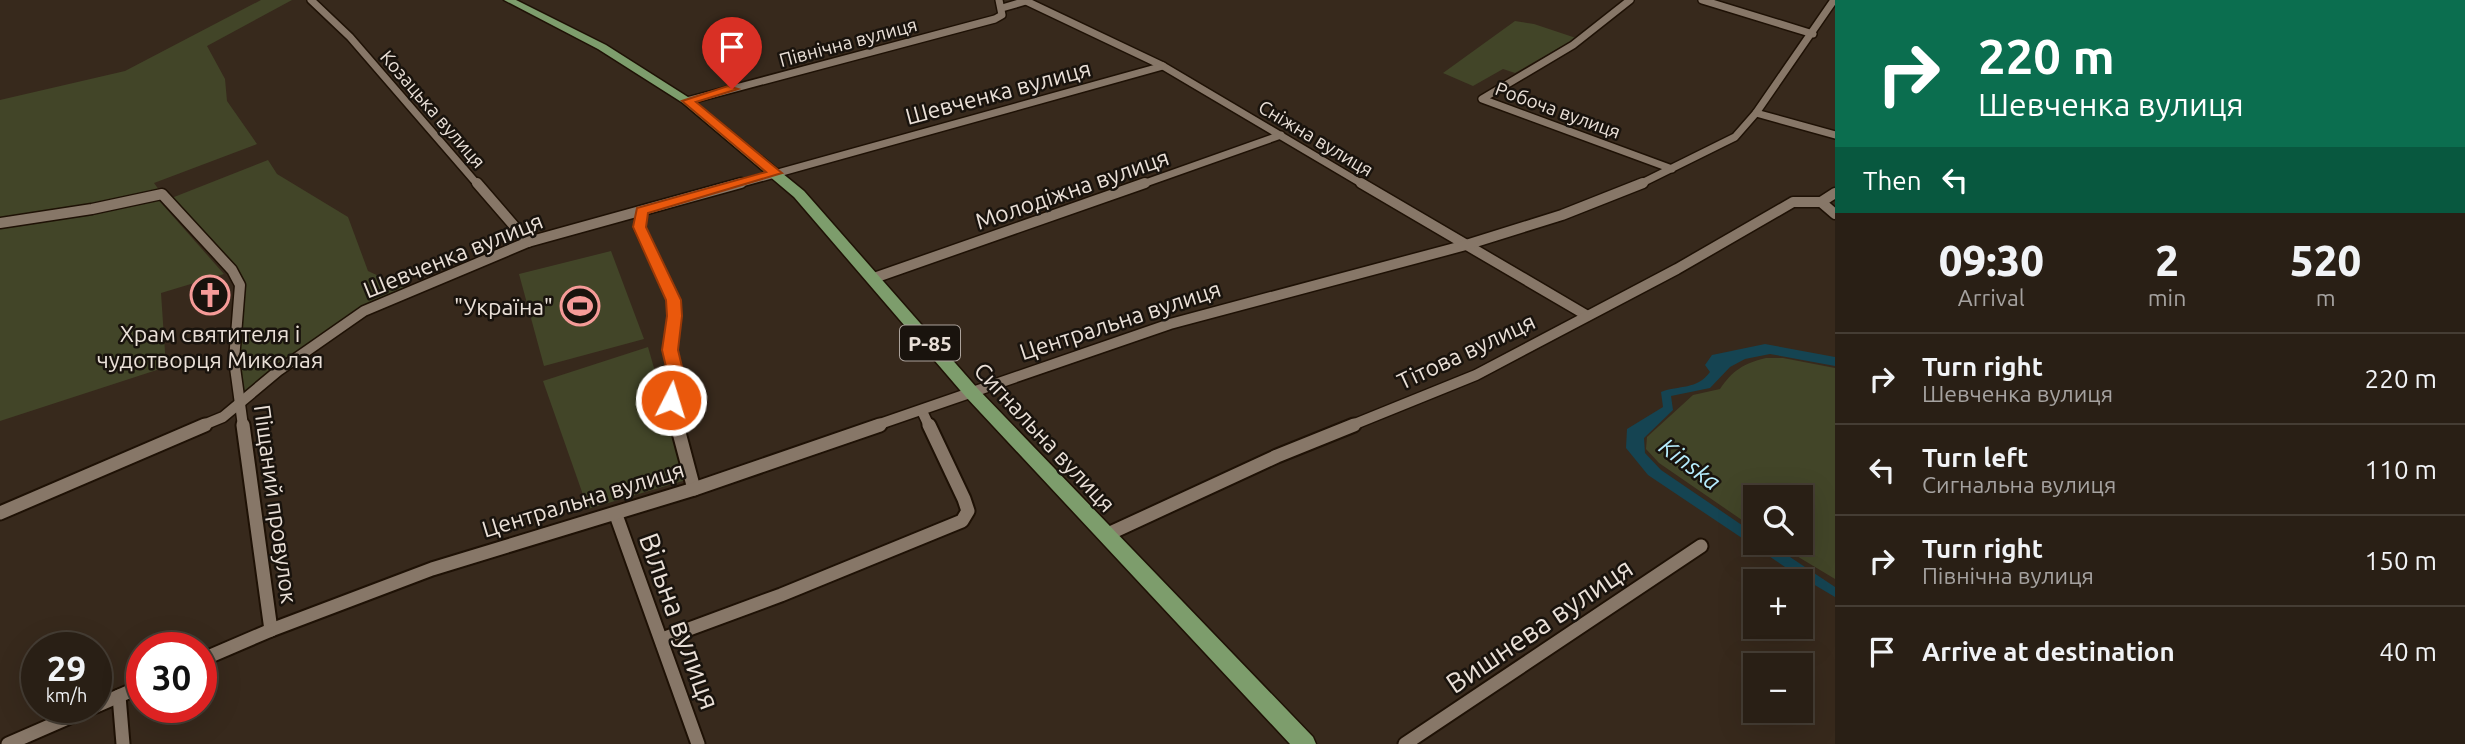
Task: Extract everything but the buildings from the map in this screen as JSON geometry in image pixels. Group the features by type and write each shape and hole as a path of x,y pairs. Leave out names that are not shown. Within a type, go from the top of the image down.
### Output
{"main road":[{"name":"Сигнальна вулиця","path":"509,0 602,47 687,101 799,194 972,393 1305,744"}],"street":[{"name":"Козацька вулиця","path":"311,0 358,46 528,242"},
{"name":"Робоча вулиця","path":"1630,0 1573,46 1482,99 1672,169"},
{"path":"1702,0 1813,34"},
{"name":"Центральна вулиця","path":"217,653 432,569 616,515 1170,324 1466,245 1562,215 1672,169 1735,137 1756,113 1834,0"},
{"name":"Північна вулиця","path":"687,101 995,19 1002,15 1001,4 1025,1"},
{"name":"Сніжна вулиця","path":"1025,1 1163,66 1586,315"},
{"name":"Шевченка вулиця","path":"0,513 223,417 278,371 364,311 528,242 1163,66"},
{"path":"1756,113 1835,135"},
{"name":"Молодіжна вулиця","path":"874,278 1281,135"},
{"name":"Тітова вулиця","path":"1106,535 1277,456 1476,375 1677,269 1793,202 1821,202 1835,193"},
{"name":"Піщаний провулок","path":"0,223 92,209 162,194 225,262 240,285 234,360 271,630"},
{"path":"1821,202 1835,214"},
{"path":"642,211 639,227 673,300 675,316 670,350 675,371 671,400 694,489"},
{"path":"662,639 781,595 962,521 968,511 964,499 922,411"},
{"name":"Вільна вулиця","path":"616,515 698,744"},
{"name":"Вишнева вулиця","path":"1405,744 1701,546"},
{"path":"112,699 126,693"},
{"path":"120,696 123,744"},
{"path":"8,744 56,723"}],"green space":[{"path":"261,0 292,0 207,46 225,79 227,101 257,144 154,183 162,194 155,196 224,274 161,293 166,367 0,421 0,100 125,71"},
{"path":"1515,21 1534,24 1576,38 1515,73 1503,69 1473,86 1443,73"},
{"path":"268,160 277,174 348,217 368,271 411,291 364,311 242,401 235,359 241,285 169,199"},
{"name":"\"Україна\"","path":"611,251 644,339 544,366 519,274"},
{"path":"648,347 686,480 588,509 543,381"},
{"path":"1766,358 1783,358 1835,368 1835,579 1795,555 1813,555 1813,485 1743,485 1743,521 1659,463 1646,449 1647,437 1693,395 1720,389 1729,377 1751,362"}],"water":[{"path":"1765,344 1835,357 1835,366 1770,354 1745,359 1730,367 1710,388 1671,396 1673,410 1644,438 1645,453 1661,470 1743,526 1743,539 1648,475 1626,448 1627,429 1663,407 1661,392 1694,384 1705,378 1710,372 1705,365 1712,355"},
{"path":"1767,555 1787,555 1808,569 1788,569"},
{"path":"1813,572 1835,587 1835,597 1813,584"}],"place":[{"name":"Храм святителя і чудотворця Миколая","path":"210,295"},
{"name":"\"Україна\"","path":"580,306"}],"route":[{"path":"671,400 675,371 670,350 675,316 673,300 639,227 642,211 775,173 687,101 732,89"}],"water label":[{"name":"Kinska","path":"1690,464"}]}
